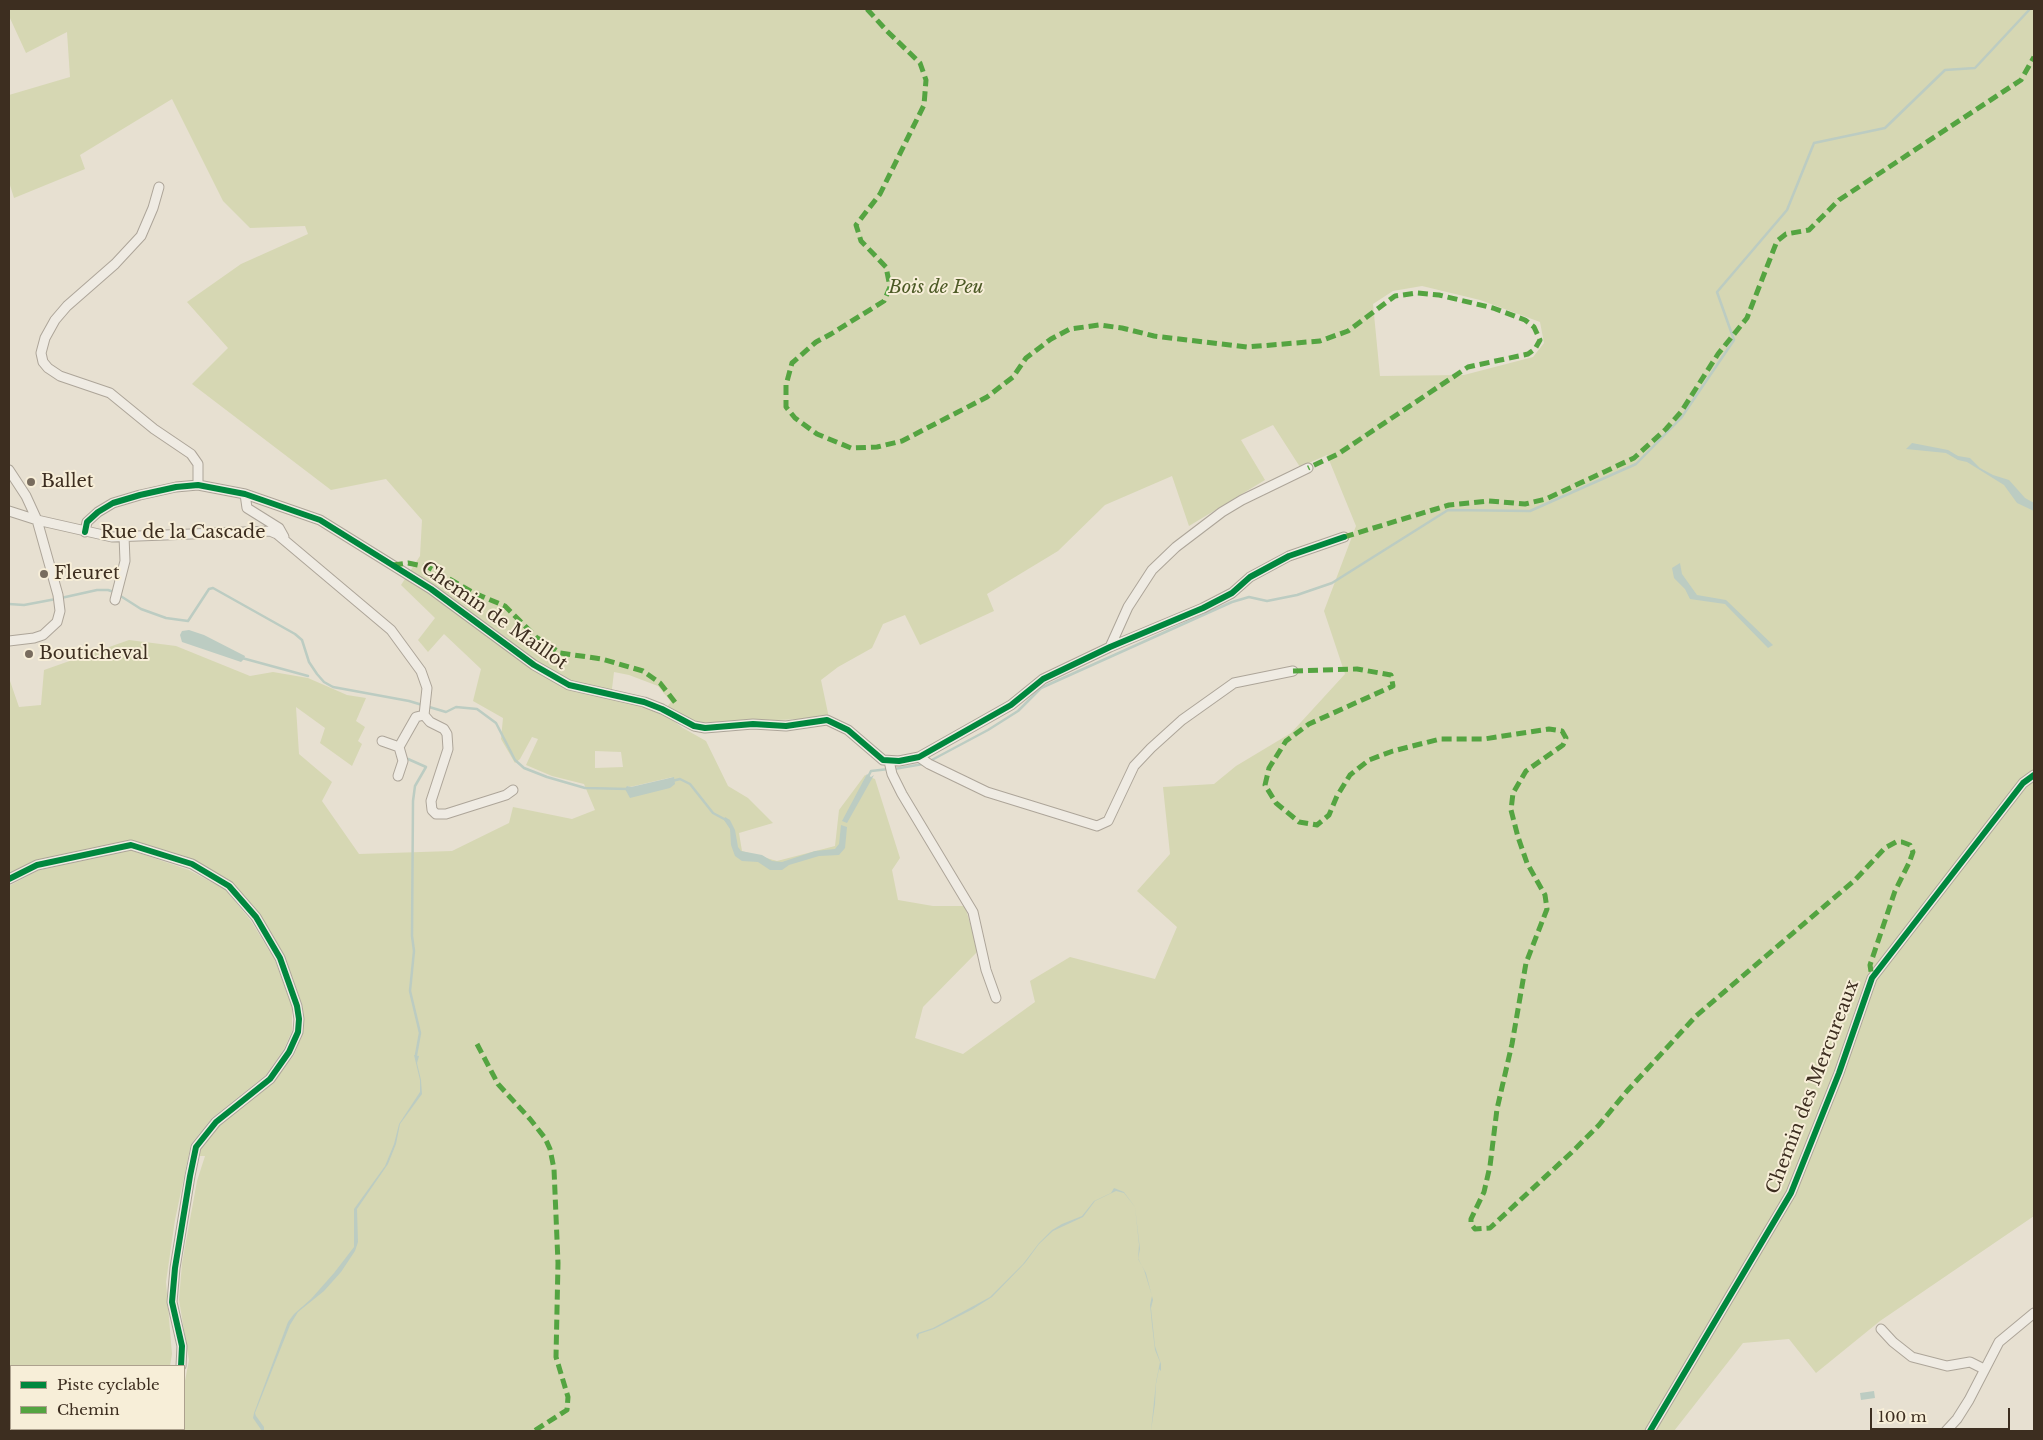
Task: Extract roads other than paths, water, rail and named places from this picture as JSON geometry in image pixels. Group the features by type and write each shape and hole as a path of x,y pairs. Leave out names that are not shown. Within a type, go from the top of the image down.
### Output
{"street":[{"path":"159,187 153,208 141,236 115,264 67,306 55,320 45,338 41,353 43,362 48,368 60,376 110,393 154,429 191,454 198,464 198,485"},
{"path":"1110,647 1128,607 1152,570 1176,547 1242,500 1308,468"},
{"path":"9,470 26,496 37,520 60,604 57,622 43,635 10,641"},
{"name":"Chemin de Maillot","path":"84,532 88,522 98,512 113,503 176,487 198,485 245,494 320,520 431,589 534,665 569,685 644,702 694,726 705,728 753,724 786,726 827,720 848,730 890,766"},
{"path":"245,494 247,508 280,528 285,540"},
{"name":"Rue de la Cascade","path":"9,511 84,532 112,537 270,531 285,540 391,630 421,671 427,688 424,713"},
{"path":"116,595 125,561 124,536"},
{"path":"924,760 1011,705 1043,679 1110,647 1203,608 1232,593 1250,577 1289,556 1344,537"},
{"path":"996,998 986,970 973,912 902,794 890,766 899,761 924,760 987,792 1097,826 1108,821 1134,766 1150,748 1182,720 1234,683 1293,671"},
{"path":"398,776 404,762 399,747 416,718 424,713 430,722 444,729 447,734 448,749 431,802 432,810 436,814 446,814 506,795 513,790"},
{"path":"382,741 399,747"},
{"name":"Chemin des Mercureaux","path":"1650,1431 1791,1193 1839,1072 1872,978 2023,783 2034,775"},
{"path":"9,879 37,865 130,844 192,864 229,886 256,917 280,958 297,1006 298,1032 284,1059 270,1079 216,1122 196,1147 175,1268 172,1302 182,1346 181,1365"},
{"path":"1946,1431 1957,1419 1999,1342 2034,1313"},
{"path":"1881,1329 1893,1342 1912,1357 1947,1366 1970,1362 1984,1369"}],"waterway":[{"path":"928,762 988,730 1018,711 1041,688 1232,602 1249,597 1267,601 1297,595 1332,583 1448,510 1530,511 1636,464 1681,418 1734,340 1717,292 1787,210 1814,143 1885,128 1945,70 1975,68 2030,9"},
{"path":"119,595 141,609 166,618 188,621 209,589 213,588 295,634 302,640 309,662 317,674 324,682 333,687 409,701 446,712 456,707 477,709 496,723 515,760 524,768 585,788 628,789"},
{"path":"61,598 97,590 114,592"},
{"path":"9,604 24,605 56,599"},
{"path":"242,658 308,676"},
{"path":"408,759 426,767 415,786 413,801 412,936 414,951 410,991 420,1033 416,1055"},
{"path":"894,769 923,764"},
{"path":"868,777 871,771 889,769"},
{"path":"672,781 680,779 690,784 713,813 726,820"}],"place":[{"name":"Ballet","path":"31,482"},
{"name":"Fleuret","path":"44,574"},
{"name":"Bouticheval","path":"29,654"}],"park label":[{"name":"Bois de Peu","path":"936,288"}]}
